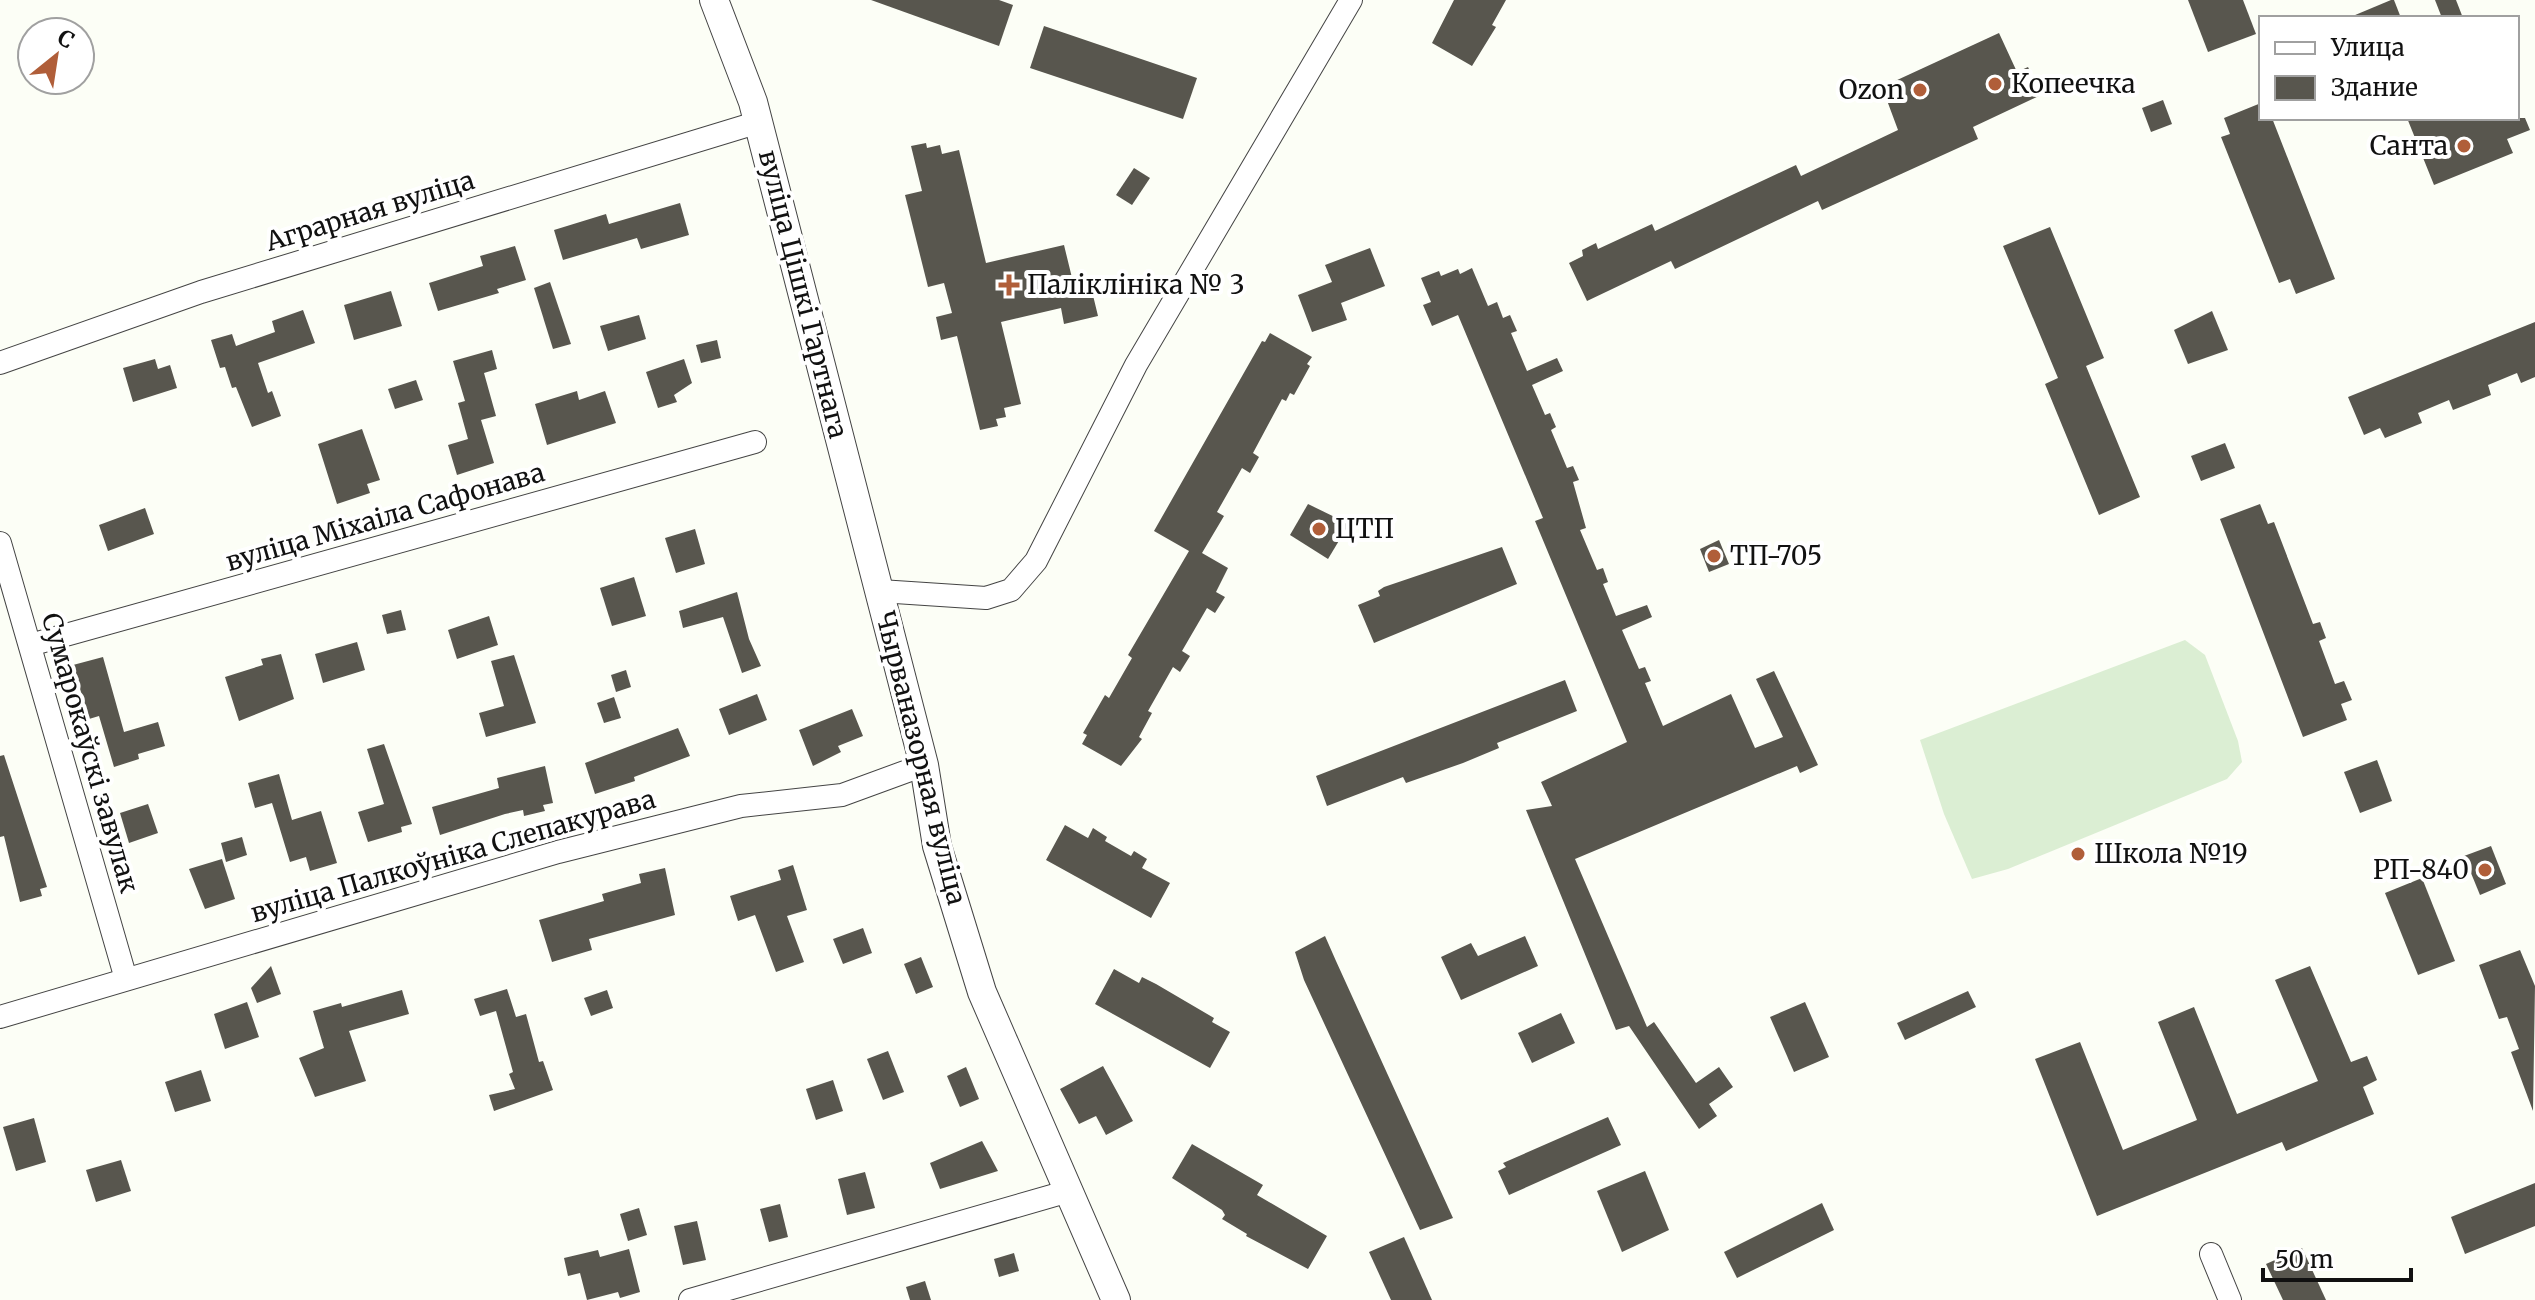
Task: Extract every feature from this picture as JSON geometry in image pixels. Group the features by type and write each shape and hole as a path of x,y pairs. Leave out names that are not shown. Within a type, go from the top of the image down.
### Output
{"street":[{"name":"вуліца Цішкі Гартнага","path":"714,0 759,122 880,591"},
{"name":"Чырваназорная вуліца","path":"1116,1300 982,992 937,846 924,765 880,591 986,598 1011,590 1036,561 1136,365 1351,0"},
{"name":"Аграрная вуліца","path":"0,363 201,292 759,122"},
{"name":"вуліца Міхаіла Сафонава","path":"30,645 755,442"},
{"name":"Сумарокаўскі завулак","path":"0,543 126,979"},
{"name":"вуліца Палкоўніка Слепакурава","path":"0,1017 558,852 741,806 842,795 924,765"},
{"path":"690,1300 1069,1191"},
{"path":"2211,1254 2230,1300"}],"green space":[{"path":"2185,640 2205,655 2238,741 2242,762 2227,779 2008,869 1972,879 1944,814 1920,740"}],"building":[{"path":"871,0 999,0 1013,5 999,46"},
{"path":"1454,0 1506,0 1492,25 1496,27 1472,66 1432,43"},
{"path":"2188,0 2243,0 2256,34 2208,52"},
{"path":"2394,0 2400,16 2353,16"},
{"path":"2435,0 2456,0 2462,16 2441,16"},
{"path":"1044,26 1197,78 1183,119 1030,68"},
{"path":"1999,33 2017,72 2028,67 2041,95 1973,127 1978,139 1822,210 1818,201 1675,269 1671,261 1587,301 1569,263 1583,256 1582,250 1596,243 1598,249 1652,224 1655,231 1796,165 1801,176 1898,130 1882,87"},
{"path":"2163,100 2172,124 2151,132 2142,108"},
{"path":"2259,104 2259,120 2273,120 2335,279 2296,294 2290,279 2279,283 2221,137 2230,134 2224,118"},
{"name":"Санта","path":"2525,118 2530,130 2507,139 2513,153 2434,185 2408,120"},
{"name":"Паліклініка № 3","path":"926,143 927,148 940,145 942,154 959,150 986,263 1064,245 1074,286 1090,283 1098,316 1064,324 1061,308 1001,322 1021,404 1004,408 1006,417 996,419 998,426 980,430 957,336 941,340 936,317 952,313 944,283 928,287 905,195 922,191 911,146"},
{"path":"1134,168 1150,178 1132,205 1116,195"},
{"path":"680,203 689,235 641,249 637,238 563,260 554,230 606,214 609,224"},
{"path":"2050,227 2104,358 2086,366 2140,497 2099,515 2045,384 2058,378 2003,246"},
{"path":"515,246 526,280 497,289 499,293 438,311 429,283 483,266 480,256"},
{"path":"1370,248 1385,286 1341,303 1347,320 1312,332 1298,295 1332,282 1325,265"},
{"path":"1472,268 1488,306 1497,302 1503,318 1510,315 1517,331 1511,333 1527,371 1557,358 1563,371 1532,385 1545,415 1550,413 1556,427 1551,430 1567,468 1573,466 1579,480 1573,482 1586,528 1580,530 1597,570 1603,568 1608,582 1603,584 1616,616 1647,605 1652,617 1622,630 1639,669 1645,667 1651,681 1645,683 1663,726 1731,694 1755,748 1783,737 1756,679 1774,671 1818,765 1800,773 1797,766 1575,859 1647,1027 1654,1022 1696,1083 1719,1067 1733,1087 1709,1104 1717,1116 1699,1129 1629,1026 1616,1030 1526,810 1552,806 1541,782 1627,742 1535,521 1543,518 1458,315 1432,326 1423,305 1431,302 1421,278 1439,271 1441,276 1458,269 1460,274"},
{"path":"550,282 571,344 553,349 534,288"},
{"path":"391,291 402,326 354,340 344,305"},
{"path":"303,310 315,343 258,363 268,393 272,391 281,416 252,427 236,387 232,388 225,367 220,368 211,340 232,334 236,346 275,332 272,321"},
{"path":"2212,311 2228,350 2188,364 2174,330"},
{"path":"639,315 646,339 608,351 600,326"},
{"path":"2535,322 2535,377 2521,383 2517,373 2488,385 2491,395 2453,410 2449,400 2418,413 2422,423 2385,438 2380,428 2364,435 2348,397"},
{"path":"1270,333 1312,357 1307,364 1310,366 1294,395 1290,393 1286,401 1282,399 1253,453 1259,457 1250,473 1242,468 1217,512 1224,516 1202,553 1228,568 1216,592 1225,597 1215,613 1207,608 1182,651 1190,656 1180,672 1173,667 1148,711 1152,713 1139,737 1142,739 1121,766 1082,744 1087,735 1083,733 1105,695 1109,698 1132,658 1128,655 1189,551 1154,531 1262,341 1265,342"},
{"path":"717,340 721,358 701,363 696,345"},
{"path":"492,350 497,369 484,373 496,416 481,420 494,463 457,475 448,445 468,439 458,403 465,401 453,361"},
{"path":"155,359 158,369 170,365 177,388 133,402 123,368"},
{"path":"684,359 692,383 674,395 677,402 658,408 646,372"},
{"path":"416,380 423,400 395,409 388,389"},
{"path":"577,391 579,400 605,391 616,423 547,445 535,404"},
{"path":"362,429 380,480 367,484 370,493 337,504 318,444"},
{"path":"2225,443 2235,468 2201,481 2191,456"},
{"name":"ЦТП","path":"1308,504 1349,524 1328,559 1290,535"},
{"path":"2260,504 2268,524 2274,522 2313,624 2320,622 2326,638 2319,641 2335,684 2344,681 2352,700 2341,704 2347,720 2303,737 2220,519"},
{"path":"145,508 154,534 108,551 99,525"},
{"path":"695,529 705,564 676,573 665,538"},
{"name":"ТП-705","path":"1719,540 1729,564 1709,572 1700,549"},
{"path":"1502,547 1517,584 1374,643 1358,605 1380,596 1378,591 1384,587"},
{"path":"634,577 646,616 612,626 600,588"},
{"path":"737,592 749,639 761,666 742,673 723,617 683,628 679,611"},
{"path":"401,610 406,630 387,634 382,615"},
{"path":"489,616 498,645 457,659 448,630"},
{"path":"357,642 365,670 323,683 315,654"},
{"path":"281,654 294,699 239,721 225,677 263,665 261,659"},
{"path":"514,655 536,723 486,737 479,713 504,706 491,661"},
{"path":"103,657 124,732 158,722 165,746 138,754 139,759 114,767 99,716 89,719 73,665"},
{"path":"626,670 631,687 616,692 611,675"},
{"path":"1565,680 1577,711 1497,743 1499,748 1463,763 1406,783 1403,777 1327,806 1316,776"},
{"path":"757,694 767,720 729,735 719,709"},
{"path":"614,697 621,718 604,723 597,703"},
{"path":"852,709 863,736 838,746 841,752 813,766 799,730"},
{"path":"678,728 690,756 634,777 635,781 595,794 585,763"},
{"path":"384,744 412,824 401,827 402,832 368,842 358,812 384,804 367,749"},
{"path":"4,755 47,887 40,889 42,896 20,902 4,836 0,837 0,756"},
{"path":"2377,760 2392,801 2360,813 2344,772"},
{"path":"545,766 553,803 543,805 545,811 524,816 523,810 505,814 440,835 432,807 499,788 497,778"},
{"path":"279,774 292,820 321,811 337,863 310,871 306,857 290,862 272,803 255,808 248,783"},
{"path":"148,804 158,833 129,843 120,813"},
{"path":"1065,825 1088,838 1093,828 1107,837 1105,841 1131,856 1134,851 1147,859 1142,868 1170,883 1151,918 1046,860"},
{"path":"242,837 247,855 226,862 221,843"},
{"name":"РП-840","path":"2491,846 2506,884 2480,895 2464,856"},
{"path":"222,859 235,899 205,909 189,869"},
{"path":"793,865 807,910 787,916 804,962 776,972 755,915 738,921 730,896 781,880 778,870"},
{"path":"665,868 675,915 589,939 592,950 552,962 539,920 604,901 602,894 641,883 639,874"},
{"path":"2422,878 2455,961 2418,975 2385,893"},
{"path":"863,928 872,953 843,964 833,939"},
{"path":"1325,936 1453,1218 1420,1230 1304,980 1295,952"},
{"path":"1525,936 1538,966 1461,1000 1441,957 1471,943 1478,956"},
{"path":"2520,950 2535,986 2533,1111 2511,1052 2519,1049 2507,1017 2499,1019 2479,965"},
{"path":"921,957 933,987 916,994 904,964"},
{"path":"271,966 281,994 257,1003 251,988"},
{"path":"2310,966 2351,1062 2367,1056 2377,1080 2363,1087 2374,1114 2286,1151 2282,1142 2097,1216 2035,1059 2080,1042 2123,1150 2197,1120 2158,1022 2194,1007 2237,1114 2318,1081 2275,980"},
{"path":"1114,969 1139,983 1142,977 1156,984 1214,1018 1212,1022 1230,1032 1210,1068 1095,1004"},
{"path":"507,989 516,1017 526,1014 539,1062 543,1061 553,1090 494,1111 489,1095 515,1089 509,1074 513,1072 496,1011 480,1016 474,999"},
{"path":"402,990 409,1014 349,1031 366,1081 315,1097 299,1058 324,1048 313,1011 341,1003 342,1007"},
{"path":"607,990 613,1008 591,1016 584,998"},
{"path":"1968,991 1976,1007 1905,1040 1897,1023"},
{"path":"247,1002 259,1037 225,1049 214,1014"},
{"path":"1805,1002 1829,1057 1794,1072 1770,1017"},
{"path":"1561,1013 1575,1043 1532,1063 1518,1033"},
{"path":"888,1051 904,1092 883,1100 867,1059"},
{"path":"1103,1066 1133,1121 1106,1135 1096,1116 1079,1124 1060,1089"},
{"path":"966,1067 979,1099 960,1107 947,1076"},
{"path":"201,1070 211,1101 175,1112 165,1082"},
{"path":"833,1080 843,1111 816,1120 806,1089"},
{"path":"1608,1117 1621,1145 1509,1195 1498,1171 1506,1167 1503,1163"},
{"path":"34,1118 46,1162 16,1171 3,1127"},
{"path":"982,1141 998,1171 940,1189 930,1163"},
{"path":"1192,1144 1263,1185 1257,1195 1327,1236 1308,1269 1246,1236 1222,1219 1225,1215 1222,1210 1172,1178"},
{"path":"121,1160 131,1191 96,1202 86,1170"},
{"path":"1645,1171 1669,1230 1622,1252 1597,1191"},
{"path":"865,1172 875,1208 847,1215 838,1179"},
{"path":"2535,1183 2535,1226 2465,1254 2451,1217"},
{"path":"1822,1203 1834,1230 1737,1278 1724,1252"},
{"path":"780,1204 788,1237 769,1242 760,1209"},
{"path":"639,1208 647,1235 628,1241 620,1214"},
{"path":"697,1221 706,1260 683,1265 674,1226"},
{"path":"1404,1237 1432,1300 1391,1300 1369,1252"},
{"path":"2302,1248 2326,1300 2283,1300 2266,1264"},
{"path":"629,1249 640,1292 620,1298 618,1292 587,1300 580,1273 568,1276 564,1258 598,1250 600,1257"},
{"path":"1014,1253 1019,1271 999,1277 994,1259"},
{"path":"925,1281 931,1300 910,1300 906,1287"}],"place":[{"name":"Копеечка","path":"1995,84"},
{"name":"Ozon","path":"1920,90"},
{"name":"Санта","path":"2464,146"},
{"name":"Паліклініка № 3","path":"1009,285"},
{"name":"ЦТП","path":"1319,529"},
{"name":"ТП-705","path":"1714,556"},
{"name":"Школа №19","path":"2078,854"},
{"name":"РП-840","path":"2485,870"}]}
